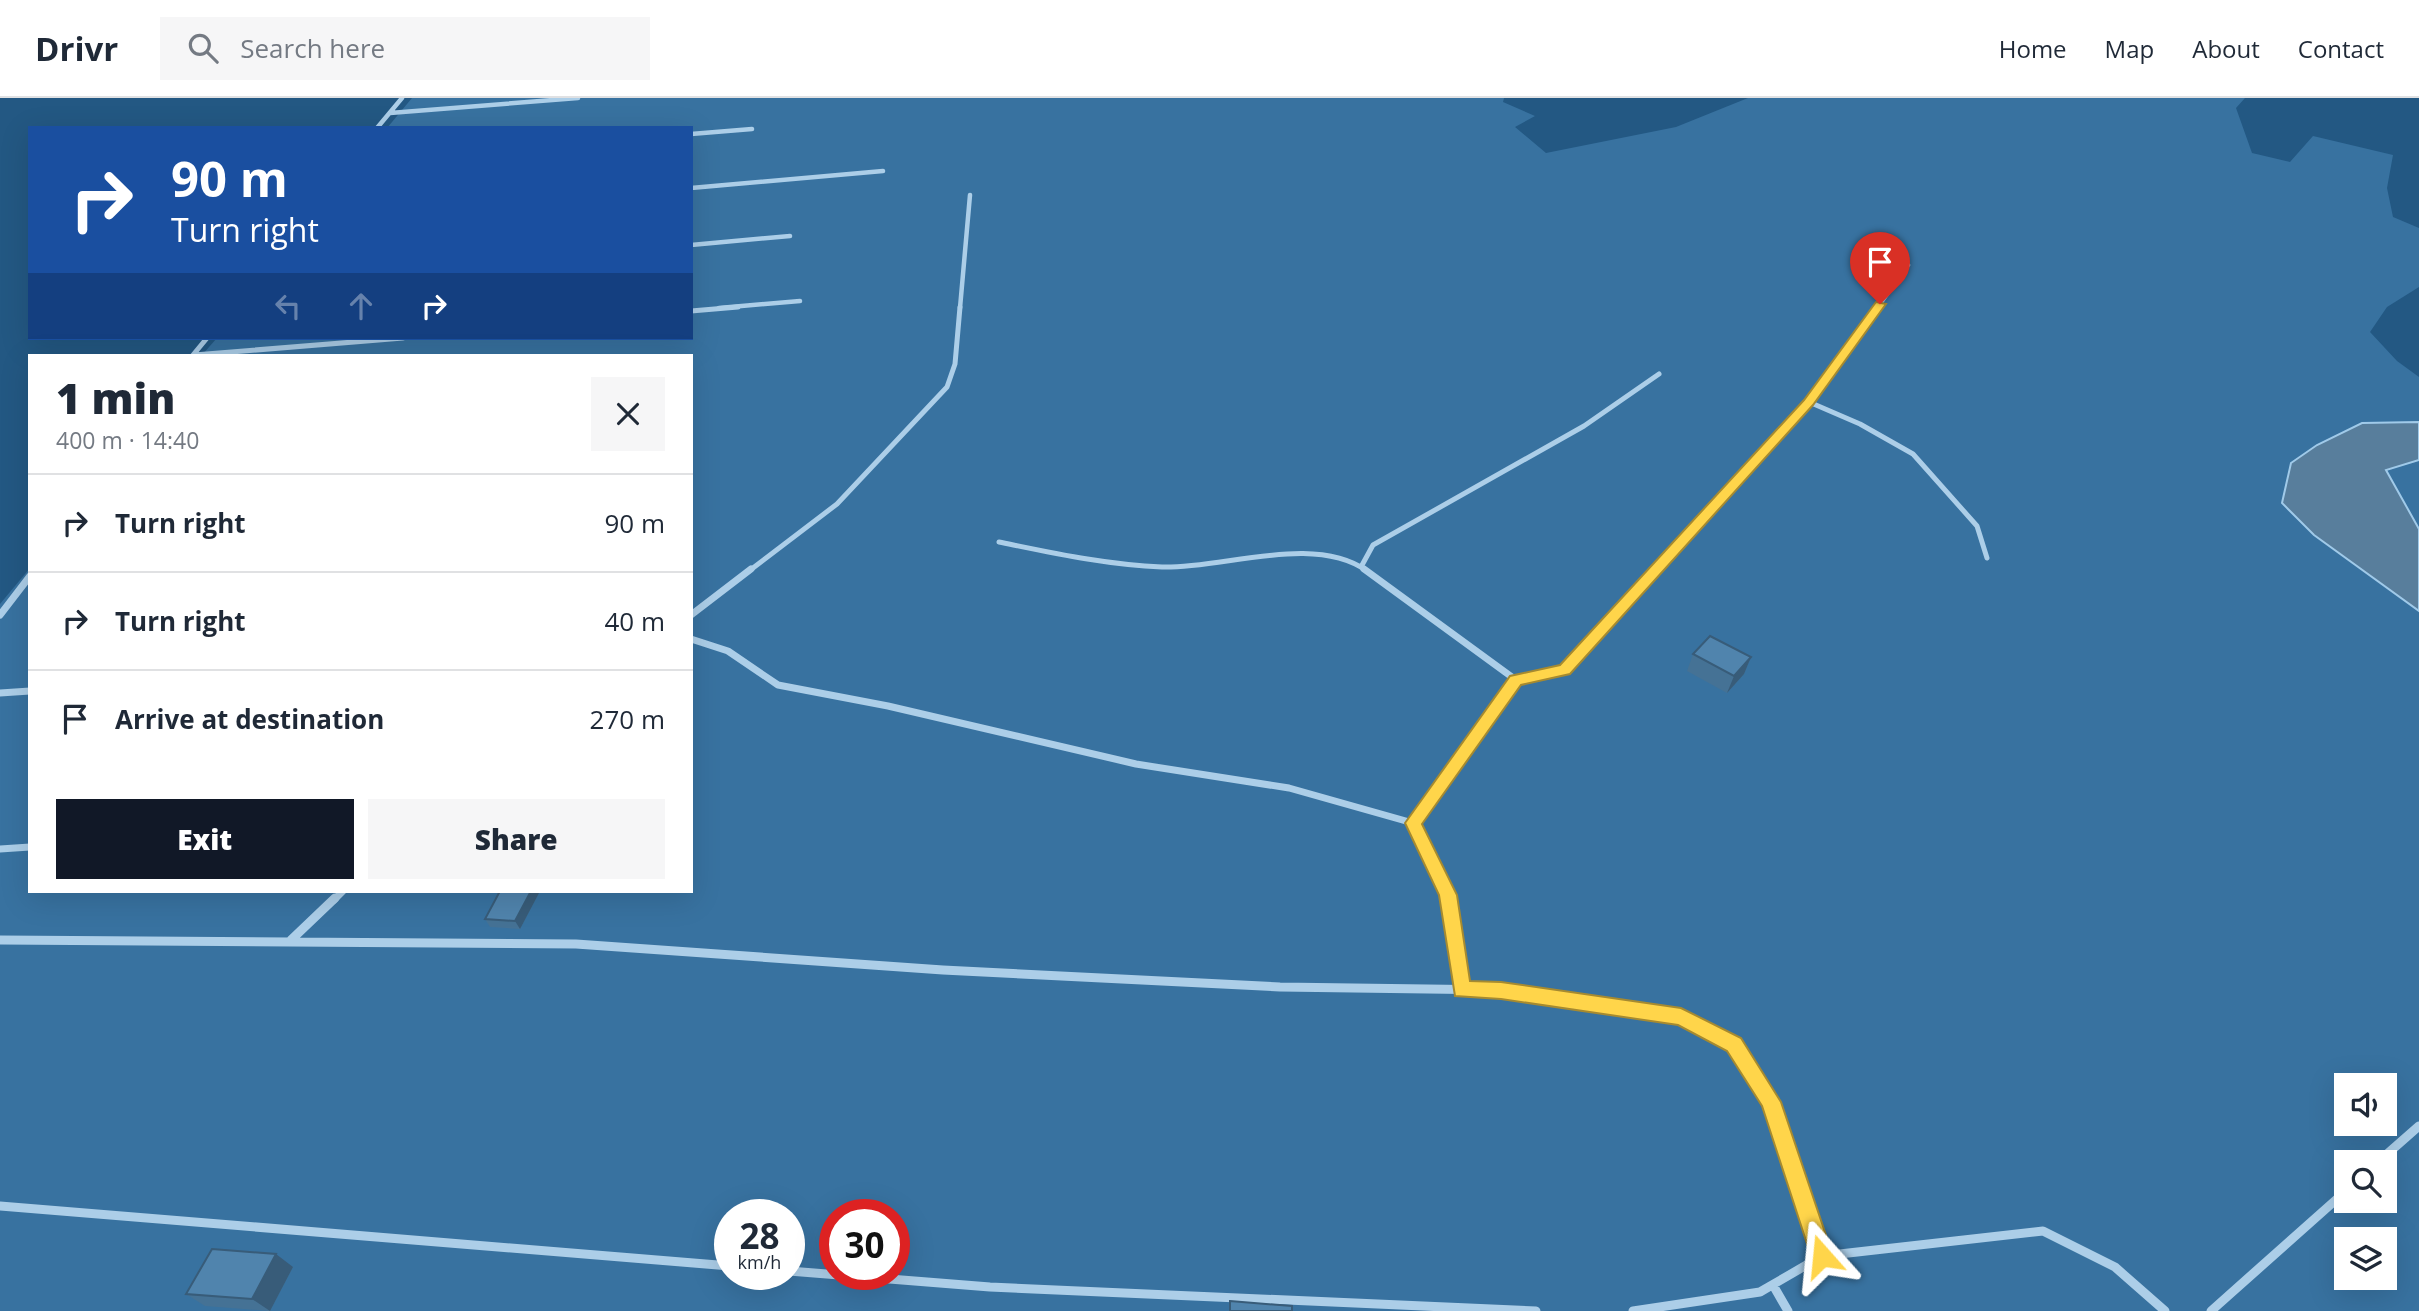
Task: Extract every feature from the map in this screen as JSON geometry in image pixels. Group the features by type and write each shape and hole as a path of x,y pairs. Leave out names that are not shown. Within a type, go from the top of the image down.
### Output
{"street":[{"path":"379,126 402,98"},
{"path":"390,113 578,98"},
{"path":"693,134 752,129"},
{"path":"693,188 883,171"},
{"path":"693,613 837,504 947,387 955,364 970,195"},
{"path":"693,245 790,236"},
{"path":"1413,823 1516,680 1565,670 1809,402 1908,265"},
{"path":"693,312 800,301"},
{"path":"194,354 205,340"},
{"path":"205,354 378,340"},
{"path":"1362,567 1373,545 1421,521 1584,426 1660,374"},
{"path":"1809,402 1860,424 1913,454 1977,526 1987,558"},
{"path":"999,542 1089,560 1168,567 1284,552 1338,556 1362,567 1516,680"},
{"path":"0,615 28,579"},
{"path":"693,640 728,651 778,685 888,706 1136,764 1289,788 1413,823 1448,895 1461,990"},
{"path":"0,693 28,691"},
{"path":"0,849 28,847"},
{"path":"291,940 340,893"},
{"path":"0,940 576,944 997,973 1280,987 1501,990 1681,1017 1734,1045 1770,1102 1822,1256"},
{"path":"2392,1150 2419,1126"},
{"path":"2211,1311 2334,1202"},
{"path":"0,1206 714,1265"},
{"path":"1633,1311 1760,1292 1822,1256 2043,1231 2115,1267 2165,1311"},
{"path":"805,1272 990,1287 1536,1311"},
{"path":"1773,1285 1788,1311"}],"shaded area":[{"path":"412,98 1504,98 1503,102 1535,116 1515,127 1546,153 1676,127 1748,98 2245,98 2236,108 2252,153 2290,162 2313,136 2393,155 2387,188 2393,217 2419,228 2419,287 2387,307 2370,332 2397,361 2419,377 2419,422 2362,423 2282,503 2314,535 2419,611 2419,1311 0,1311 0,604 28,570 28,893 693,893 693,354 203,354 215,340 693,340 693,126 389,126"},
{"path":"2419,422 2419,460 2386,470 2419,529 2419,611 2314,535 2282,503 2291,463 2317,445 2362,423"},
{"path":"2419,460 2419,529 2386,469"}],"building":[{"path":"1710,636 1751,657 1734,676 1693,654"},
{"path":"499,893 530,893 515,921 485,919"},
{"path":"212,1249 276,1254 252,1299 186,1294"},
{"path":"1230,1301 1292,1306 1292,1311 1230,1311"}],"route":[{"path":"1822,1256 1770,1102 1734,1045 1681,1017 1501,990 1461,990 1448,895 1413,823 1516,680 1565,670 1809,402 1880,304"}]}
